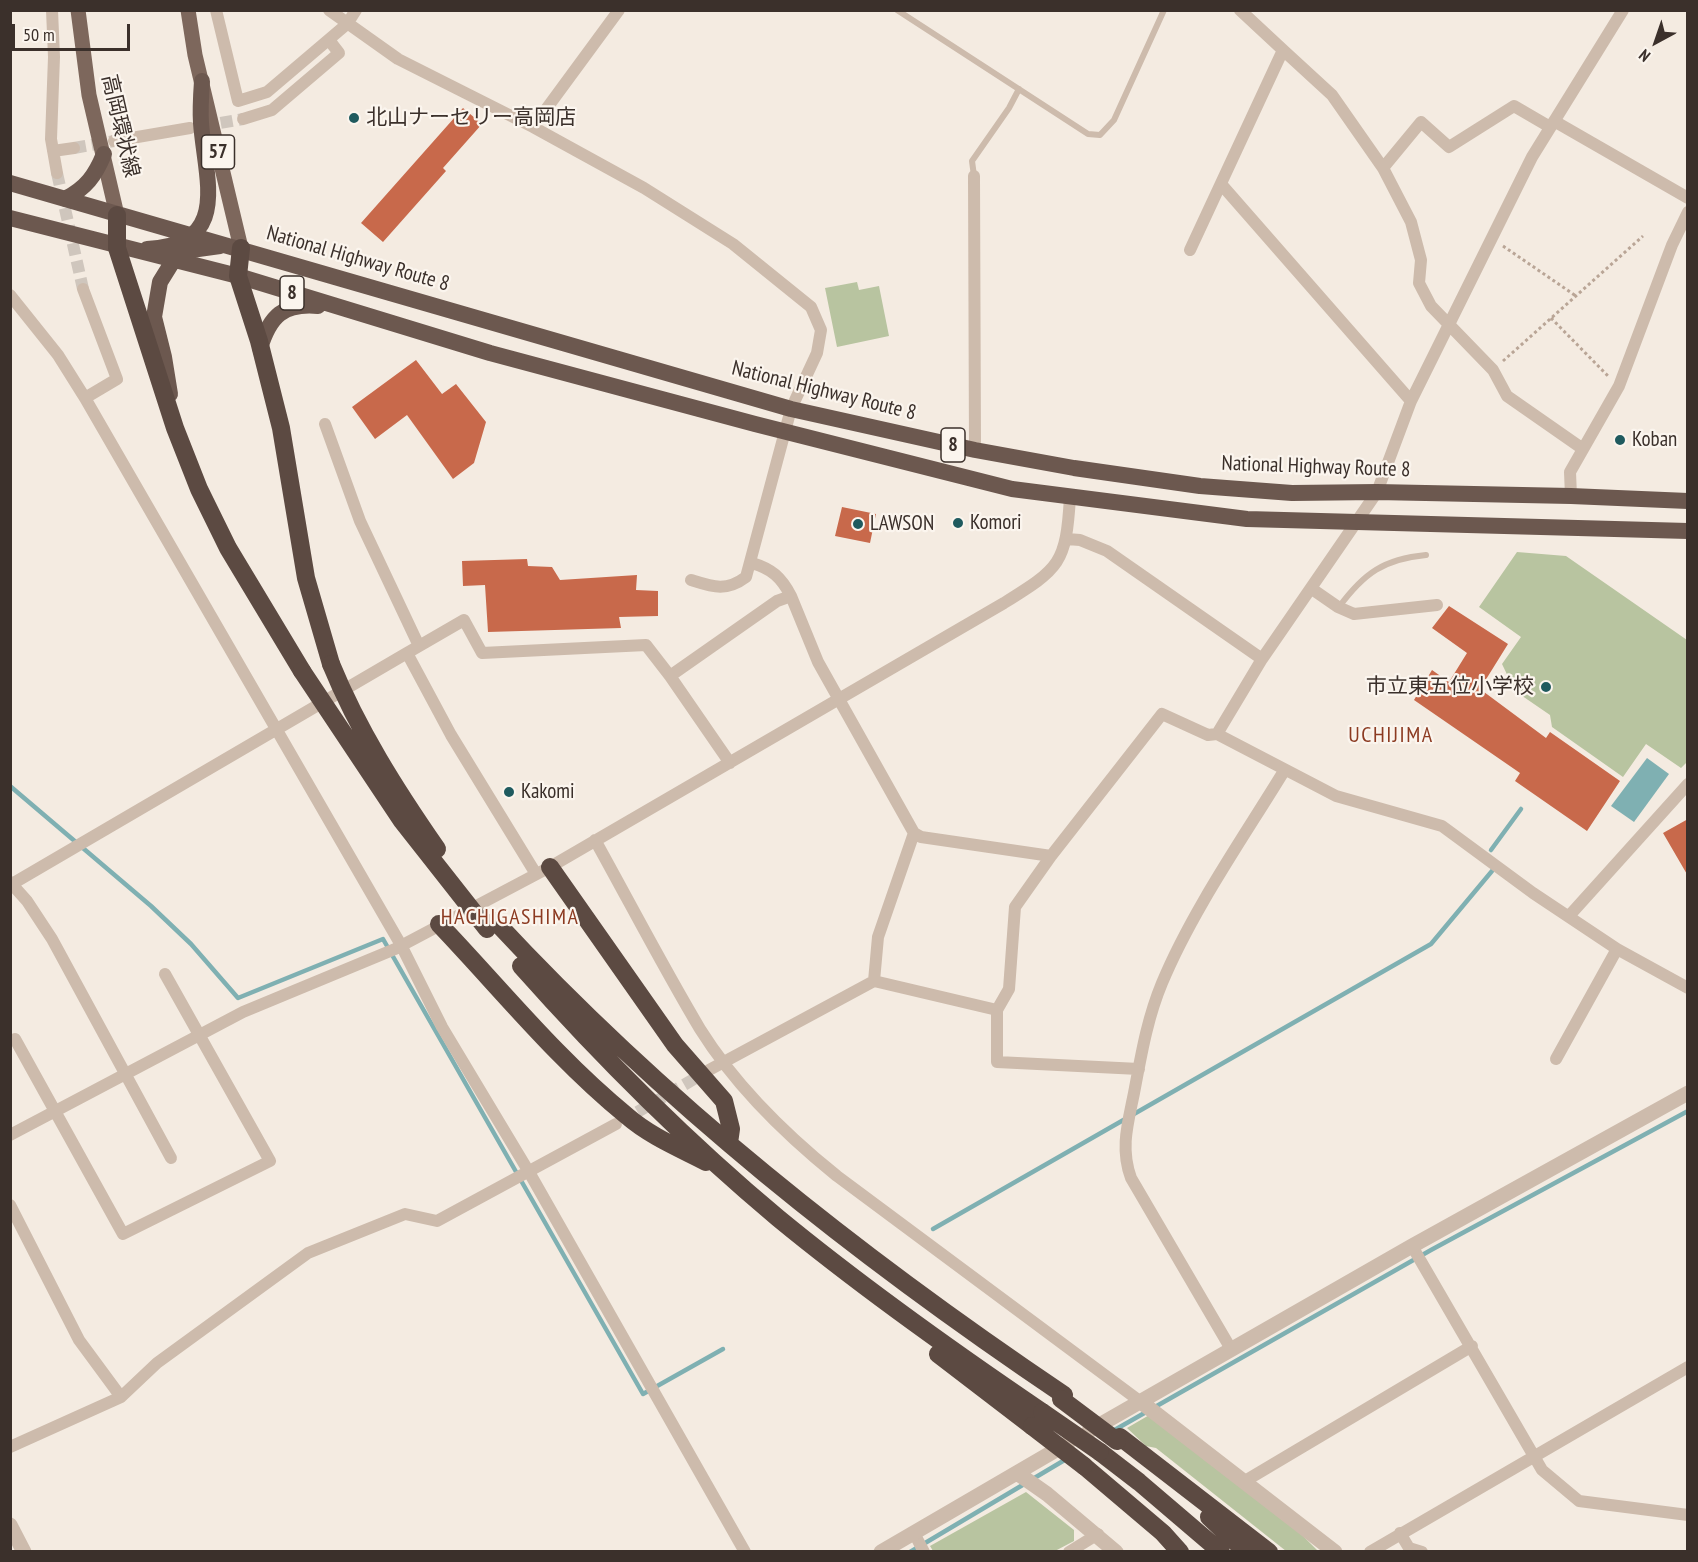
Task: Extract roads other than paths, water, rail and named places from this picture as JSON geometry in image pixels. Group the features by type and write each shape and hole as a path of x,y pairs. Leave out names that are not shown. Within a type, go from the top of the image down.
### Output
{"highway":[{"path":"122,249 170,248 192,235 202,223 210,198 201,122 202,81"},
{"path":"65,199 82,189 95,174 109,148"},
{"name":"National Highway Route 8","path":"10,183 117,215 235,246 791,409 975,450 1074,468 1200,486 1292,493 1377,492 1688,501"},
{"path":"117,215 122,249 175,428 199,489 228,548 302,671 392,806 437,868 491,925 603,1054 668,1119 778,1218 932,1335 1037,1419 1084,1466 1134,1507 1180,1551"},
{"name":"8","path":"10,218 122,249 238,276 490,352 785,432 993,485 1070,498 1247,519 1357,520 1659,533 1688,531"},
{"path":"175,428 164,357 154,317 161,277 173,261 191,250 235,246 238,276 281,428 306,578 331,664 346,700 380,763 491,925 582,1012 729,1143 861,1252 1063,1397 1269,1551"},
{"path":"260,348 266,328 279,313 300,305 346,309"},
{"path":"543,870 675,1045 724,1101 730,1129 729,1143"},
{"path":"439,924 519,1012 628,1117 651,1133 715,1167 744,1188"},
{"path":"1037,1419 1100,1452 1221,1551"},
{"path":"1118,1439 1246,1551"}],"main road":[{"name":"高岡環状線","path":"78,10 89,95 109,148 117,215"},
{"name":"57","path":"188,10 235,246"}],"street":[{"path":"52,10 54,57 51,140 57,173"},
{"path":"216,10 238,101 267,92 347,24 356,10"},
{"path":"329,10 398,59 533,127 644,188 733,244 811,307 821,330 817,353 791,409 752,563 746,577 733,586 712,586 691,580"},
{"path":"533,127 619,10"},
{"path":"1240,10 1332,95 1383,168 1411,222 1420,260 1419,283 1431,306 1493,370 1507,396 1583,449"},
{"path":"1217,734 1263,659 1377,492 1411,401 1532,157 1618,13"},
{"path":"243,119 272,110 339,53 328,40"},
{"path":"1190,250 1283,50"},
{"path":"1383,168 1421,122 1449,147 1514,106 1552,124 1688,198"},
{"path":"109,148 190,128"},
{"path":"53,151 74,148"},
{"path":"974,176 975,450"},
{"path":"1221,184 1411,401"},
{"path":"1571,496 1570,472 1618,386 1672,245 1688,212"},
{"path":"82,289 117,379 85,398"},
{"path":"10,295 58,355 85,398 278,730 526,1174 745,1551"},
{"path":"325,424 360,521 419,646"},
{"path":"10,1135 243,1012 382,955 543,870 840,700 1042,579 1060,559 1067,539 1070,498"},
{"path":"1067,539 1080,540 1107,551 1263,659"},
{"path":"752,563 768,568 783,580 818,662 914,833 921,837 1050,856"},
{"path":"1312,589 1338,607 1354,614 1437,605"},
{"path":"670,676 777,601 791,596"},
{"path":"171,1158 51,939 27,901 11,883 464,620 482,653 646,645 730,763"},
{"path":"408,653 451,735 543,870"},
{"path":"1139,1069 997,1062 997,1010 1009,988 1015,907 1050,856 1162,714 1208,735 1217,734 1284,771 1336,796 1442,826 1617,949 1688,988"},
{"path":"1231,1349 1131,1178 1124,1160 1126,1134 1147,1025 1178,947 1284,771"},
{"path":"1569,916 1688,784"},
{"path":"874,981 878,936 914,833"},
{"path":"595,840 701,1030 724,1061 794,1141 837,1176 1141,1402 1335,1551"},
{"path":"1556,1059 1617,949"},
{"path":"15,1039 123,1234 270,1161 165,974"},
{"path":"709,1070 874,981 997,1010"},
{"path":"882,1551 1412,1246 1688,1093"},
{"path":"10,1447 121,1397 158,1363 308,1253 405,1214 437,1221 616,1124"},
{"path":"10,1205 79,1340 121,1397"},
{"path":"1412,1246 1542,1470 1579,1501 1688,1515"},
{"path":"1245,1481 1472,1346"},
{"path":"1370,1551 1534,1454 1688,1367"},
{"path":"1017,1473 1098,1534 1116,1551"},
{"path":"10,1525 24,1551"},
{"path":"914,1533 924,1551"},
{"path":"1400,1533 1409,1548 1422,1551"},
{"path":"1069,1551 1098,1534"}],"lane":[{"path":"897,10 1088,134 1100,135 1114,120 1164,10"},
{"path":"974,176 972,161 1009,108 1019,89"},
{"path":"1338,607 1364,578 1383,564 1402,557 1426,555"}],"water":[{"path":"1647,758 1669,774 1634,822 1611,806"}],"waterway":[{"path":"10,786 151,906 191,944 238,998 383,939 643,1394 723,1349"},
{"path":"1491,850 1521,809"},
{"path":"933,1229 1431,944 1492,871"},
{"path":"1111,1432 1431,1250 1688,1111"},
{"path":"910,1552 1068,1458"}],"tunnel":[{"path":"203,126 243,119"},
{"path":"74,148 114,141"},
{"path":"57,173 83,289"},
{"path":"622,1121 706,1072"}],"place":[{"name":"北山ナーセリー高岡店","path":"354,118"},
{"name":"Koban","path":"1620,440"},
{"name":"Komori","path":"958,523"},
{"name":"LAWSON","path":"858,524"},
{"name":"市立東五位小学校","path":"1546,687"},
{"name":"Kakomi","path":"509,792"}],"district":[{"name":"UCHIJIMA","path":"1391,736"},
{"name":"HACHIGASHIMA","path":"510,918"}]}
